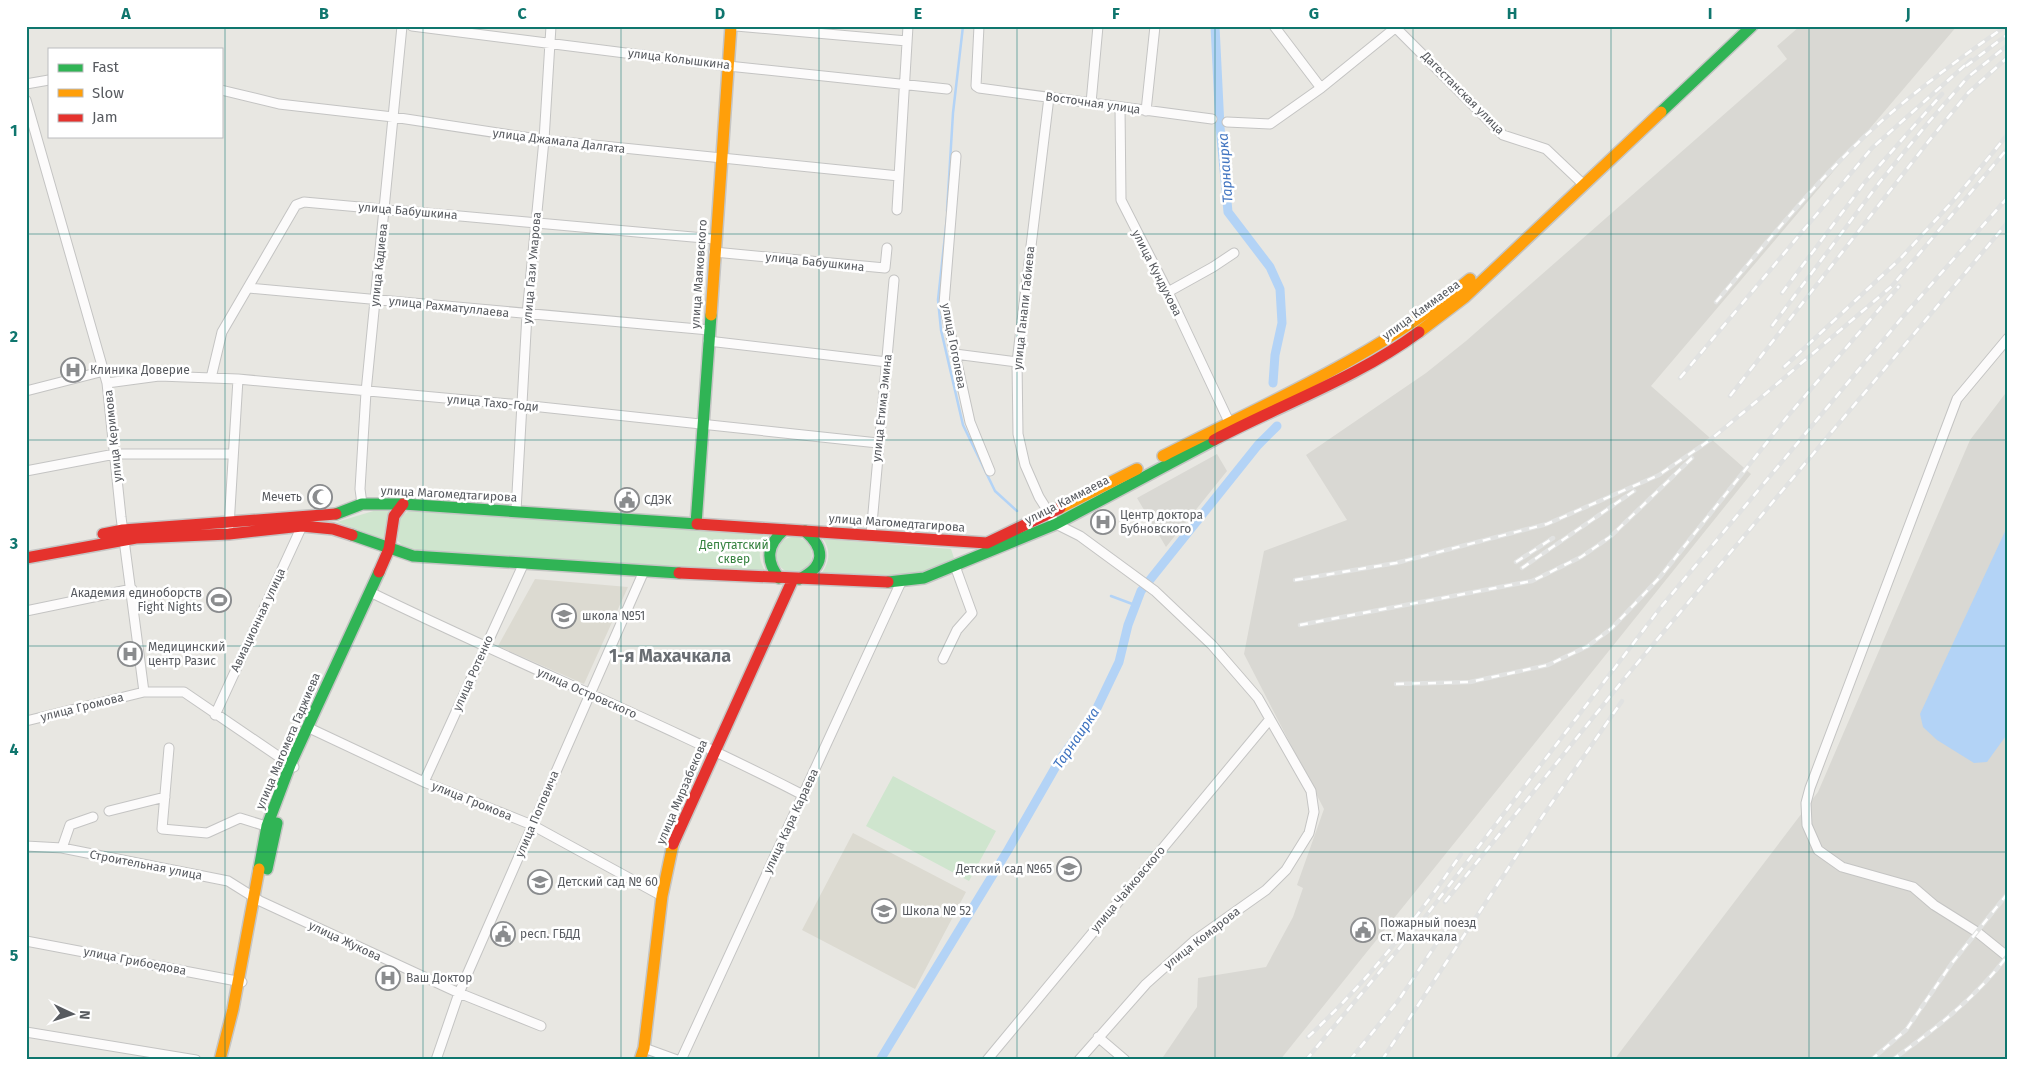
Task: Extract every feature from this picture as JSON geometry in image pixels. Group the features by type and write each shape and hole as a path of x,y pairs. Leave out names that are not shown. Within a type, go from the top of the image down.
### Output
{"main road":[{"name":"улица Маяковского","path":"696,524 720,159 731,26"},
{"name":"улица Каммаева","path":"1581,182 1742,26"},
{"name":"улица Каммаева","path":"988,547 1053,519 1231,426 1398,334 1459,289 1581,182 1752,26"},
{"name":"улица Магомедтагирова","path":"229,529 335,514 362,504 403,504 784,530"},
{"name":"улица Магомета Гаджиева","path":"226,1060 271,827 292,766 391,550 394,516 403,504"},
{"name":"улица Магомедтагирова","path":"26,549 124,535 302,526 333,529 413,556 523,565 789,579 901,582 924,578 955,566 988,547"},
{"path":"784,530 805,532 814,538 820,547 820,558 817,568 809,576 789,579 771,570 767,559 768,547 774,537 784,530"},
{"name":"улица Магомедтагирова","path":"805,532 871,535 988,547"},
{"name":"улица Магомедтагирова","path":"26,558 124,535"},
{"name":"улица Мирзабекова","path":"632,1060 636,1046 665,840 711,747 789,579"},
{"name":"улица Мирзабекова","path":"640,1060 644,1048 658,894"},
{"name":"улица Магомета Гаджиева","path":"220,1060 241,981"}],"street":[{"name":"улица Кадиева","path":"362,504 360,489 366,392 402,26"},
{"name":"улица Колышкина","path":"412,26 728,66 947,89"},
{"name":"улица Гази Умарова","path":"516,511 527,314 544,140 548,42 551,26"},
{"path":"736,26 907,41"},
{"path":"897,210 908,26"},
{"name":"Восточная улица","path":"979,26 976,86 983,90 1091,102 1212,119"},
{"path":"1091,102 1098,26"},
{"path":"1146,111 1155,26"},
{"path":"1274,26 1322,88"},
{"path":"1228,122 1270,124 1322,88 1395,27"},
{"name":"Дагестанская улица","path":"1395,27 1503,135 1546,149 1581,182"},
{"path":"26,84 48,80"},
{"name":"улица Джамала Далгата","path":"222,90 279,104 393,117 544,140 900,176"},
{"name":"улица Ганапи Габиева","path":"1049,97 1017,362 1018,434 1025,465 1039,497 1053,519"},
{"name":"улица Керимова","path":"26,100 107,383 144,692"},
{"name":"улица Кундухова","path":"1120,107 1120,200 1168,292 1231,426"},
{"name":"улица Гоголева","path":"956,156 944,304 970,422 990,470"},
{"name":"улица Бабушкина","path":"211,378 222,332 296,205 304,202 715,239"},
{"name":"улица Бабушкина","path":"714,252 885,268 887,248"},
{"path":"1168,292 1234,253"},
{"name":"улица Етима Эмина","path":"871,535 894,280"},
{"name":"улица Рахматуллаева","path":"249,288 709,330"},
{"path":"2008,338 1957,399 1810,788 1806,803 1806,825 1818,850 1837,864 1913,887 1934,904 1977,932 2008,957"},
{"path":"708,342 887,362"},
{"path":"955,354 1017,362"},
{"path":"26,391 104,371"},
{"name":"улица Тахо-Годи","path":"107,383 159,376 238,379 522,405 702,426 878,443"},
{"path":"229,529 238,379"},
{"path":"26,472 115,454 233,454"},
{"path":"1053,519 1080,536 1155,591 1212,645 1258,698 1270,719"},
{"name":"Авиационная улица","path":"215,715 302,526"},
{"name":"улица Ротенко","path":"424,782 523,565"},
{"path":"943,659 957,630 972,613 955,566"},
{"name":"улица Поповича","path":"436,1060 459,993 644,571"},
{"name":"улица Кара Караева","path":"682,1060 901,582"},
{"path":"26,610 132,590"},
{"name":"улица Островского","path":"372,593 485,648 711,747 803,795"},
{"name":"улица Громова","path":"26,721 144,692 184,692 292,766"},
{"name":"улица Комарова","path":"1079,1060 1146,984 1180,953 1266,890 1286,870 1310,833 1314,812 1310,791 1270,719"},
{"name":"улица Чайковского","path":"987,1060 1270,719"},
{"name":"улица Громова","path":"310,728 424,782 532,825 658,894"},
{"path":"169,748 162,829 207,833 240,818 271,827"},
{"path":"110,811 165,796"},
{"path":"62,848 70,825 93,817"},
{"name":"Строительная улица","path":"26,846 62,848 228,881 256,900"},
{"name":"улица Жукова","path":"256,900 459,993 541,1026"},
{"name":"улица Грибоедова","path":"26,941 241,981"},
{"path":"26,1032 196,1060"},
{"path":"1098,1037 1125,1060"},
{"path":"644,1048 678,1060"}],"shaded area":[{"path":"1800,26 1957,26 1651,386 1751,474 1280,1060 1161,1060 1197,1007 1198,978 1266,967 1293,917 1303,888 1297,885 1324,809 1244,654 1264,551 1347,520 1306,455 1426,373 1466,341 1787,59 1777,46"},
{"path":"2008,390 2008,1060 1614,1060 1818,792 1970,440"},
{"path":"1217,454 1227,471 1166,547 1137,498"},
{"name":"школа №51","path":"535,579 628,587 584,684 498,646"},
{"name":"Школа № 52","path":"853,833 966,892 915,989 802,930"}],"green space":[{"path":"380,509 391,511 385,540 337,522"},
{"name":"Депутатский сквер","path":"409,511 769,535 760,549 761,563 767,574 406,549 398,541 400,517"},
{"path":"794,537 801,538 807,542 811,548 811,562 807,568 801,572 794,573 787,572 781,568 777,562 776,555 777,548 781,542 787,538"},
{"path":"823,539 951,549 954,558 923,573 899,578 820,575 826,566 828,557 828,548"},
{"path":"893,776 996,831 969,881 866,826"}],"water":[{"path":"2008,525 2008,733 1987,762 1974,763 1937,740 1923,727 1920,714"}],"waterway":[{"path":"947,211 953,113 963,26"},
{"name":"Тарнаирка","path":"1215,26 1220,127 1228,212 1270,267 1280,289 1282,323 1275,355 1273,383"},
{"path":"947,217 938,300 941,330 963,425 995,491 1017,511"},
{"name":"Тарнаирка","path":"880,1060 1008,850 1059,761 1096,710 1119,662 1128,625 1141,591 1258,445 1277,426"},
{"path":"1111,596 1135,605"}],"railway":[{"path":"1716,302 1770,238 1845,155 1898,107 2006,26"},
{"path":"1966,66 2008,34"},
{"path":"1772,326 1879,183 1927,124 1968,77 2008,45"},
{"path":"1730,396 1968,93 2008,57"},
{"path":"1680,378 1872,148 1971,60"},
{"path":"1782,293 1865,182 1942,94"},
{"path":"1784,367 1900,259 1953,201 2008,134"},
{"path":"1295,580 1396,563 1547,524 1659,475 1710,440 1892,286 2008,148"},
{"path":"1306,1060 1422,921 1661,607 1900,320 2008,197"},
{"path":"1445,902 1624,679 2008,222"},
{"path":"1396,684 1470,682 1548,665 1588,646 1612,628 1660,577 1787,417 1899,286"},
{"path":"1300,625 1532,581 1581,557 1610,537 1692,458"},
{"path":"1522,568 1634,491"},
{"path":"1516,562 1553,538"},
{"path":"1382,1060 1542,817 1622,701"},
{"path":"1308,1037 1370,973 1427,903 1461,854"},
{"path":"1871,1060 1906,1030 1952,963 2008,893"},
{"path":"1350,1060 1398,1001 1453,919"},
{"path":"1892,1060 1939,1025 1969,999 2008,955"}],"traffic: fast":[{"path":"1661,112 1752,26"},
{"path":"696,524 711,315"},
{"path":"888,582 924,578 1056,524 1214,440"},
{"path":"336,514 362,504 403,504 697,524"},
{"path":"779,578 771,565 770,553 774,541 784,530"},
{"path":"799,579 814,569 820,557 817,544 805,531"},
{"path":"352,535 413,556 679,573"},
{"path":"259,869 267,826 290,765 379,572"},
{"path":"267,869 277,823"}],"traffic: slow":[{"path":"711,315 731,26"},
{"path":"1419,332 1465,297 1661,112"},
{"path":"1163,456 1282,397 1360,355 1398,332 1470,279"},
{"path":"1060,508 1137,469"},
{"path":"640,1060 644,1048 662,896 673,844"},
{"path":"220,1060 233,1009 259,869"}],"traffic: jam":[{"path":"1214,440 1345,377 1419,332"},
{"path":"379,572 389,549 394,516 403,504"},
{"path":"697,524 987,543 1060,508"},
{"path":"103,534 123,530 336,514"},
{"path":"26,558 136,538 229,534 302,526 333,529 352,535"},
{"path":"679,573 888,582"},
{"path":"673,844 793,579"}],"place":[{"name":"Клиника Доверие","path":"73,370"},
{"name":"Мечеть","path":"320,497"},
{"name":"СДЭК","path":"627,500"},
{"name":"Центр доктора Бубновского","path":"1103,522"},
{"name":"Академия единоборств Fight Nights","path":"219,600"},
{"name":"школа №51","path":"564,616"},
{"name":"Медицинский центр Разис","path":"130,654"},
{"name":"Детский сад №65","path":"1069,869"},
{"name":"Детский сад № 60","path":"540,882"},
{"name":"Школа № 52","path":"884,911"},
{"name":"Пожарный поезд ст. Махачкала","path":"1363,930"},
{"name":"респ. ГБДД","path":"503,934"},
{"name":"Ваш Доктор","path":"388,978"}],"district":[{"name":"1-я Махачкала","path":"670,656"}]}
